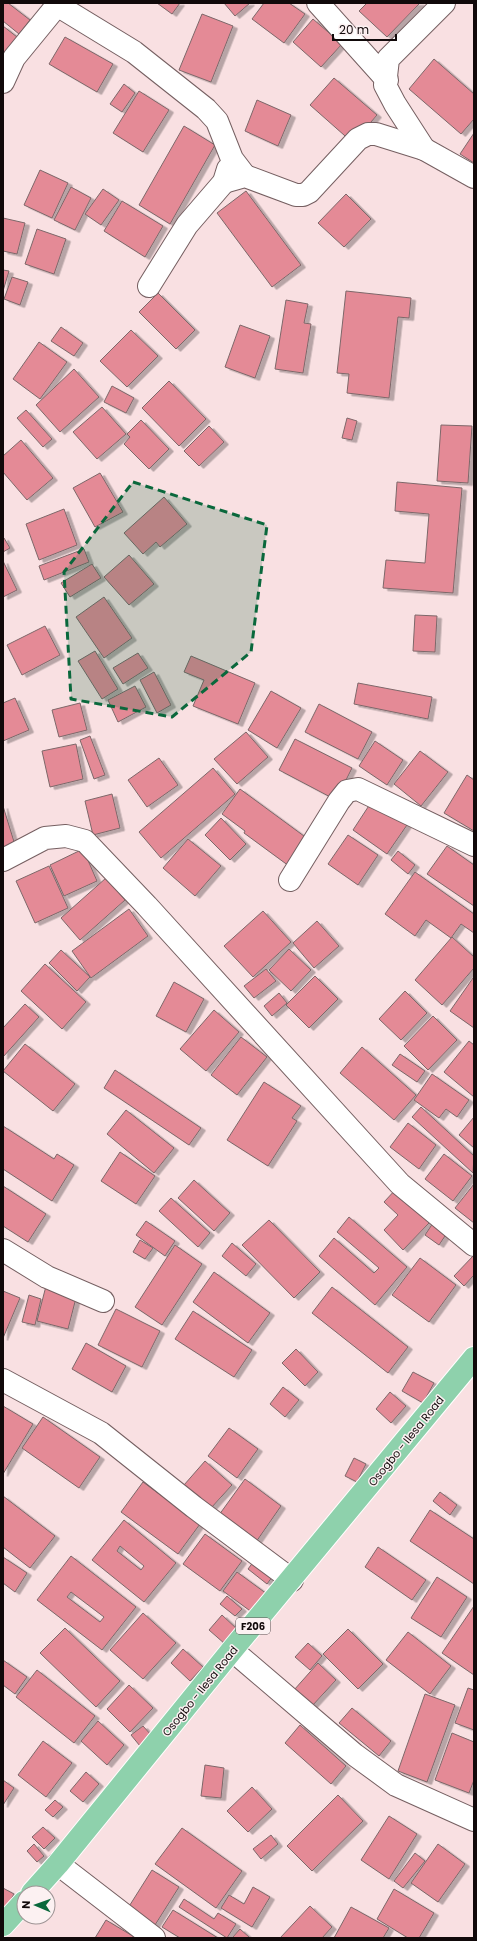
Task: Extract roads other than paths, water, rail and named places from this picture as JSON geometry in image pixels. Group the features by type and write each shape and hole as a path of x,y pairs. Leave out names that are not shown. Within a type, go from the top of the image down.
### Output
{"main road":[{"name":"Osogbo - Ilesa Road","path":"39,1885 474,1358"},
{"path":"3,1925 16,1911"}],"street":[{"path":"318,3 387,80"},
{"path":"424,149 395,104 386,85 388,59 444,3"},
{"path":"3,82 14,58 58,4 134,52 206,110 217,121 232,159 245,176 296,195 303,195 309,192 358,139 368,134 376,134 424,149 474,177"},
{"path":"149,286 187,226 224,182 232,159"},
{"path":"224,182 245,176"},
{"path":"290,880 339,801 348,791 358,789 474,845"},
{"path":"3,860 45,838 66,836 85,841 148,906 400,1184 474,1245"},
{"path":"3,1250 47,1277 103,1301"},
{"path":"3,1380 101,1433 194,1507 292,1580"},
{"path":"232,1650 354,1755 396,1785 474,1820"},
{"path":"58,1864 154,1938"}]}
